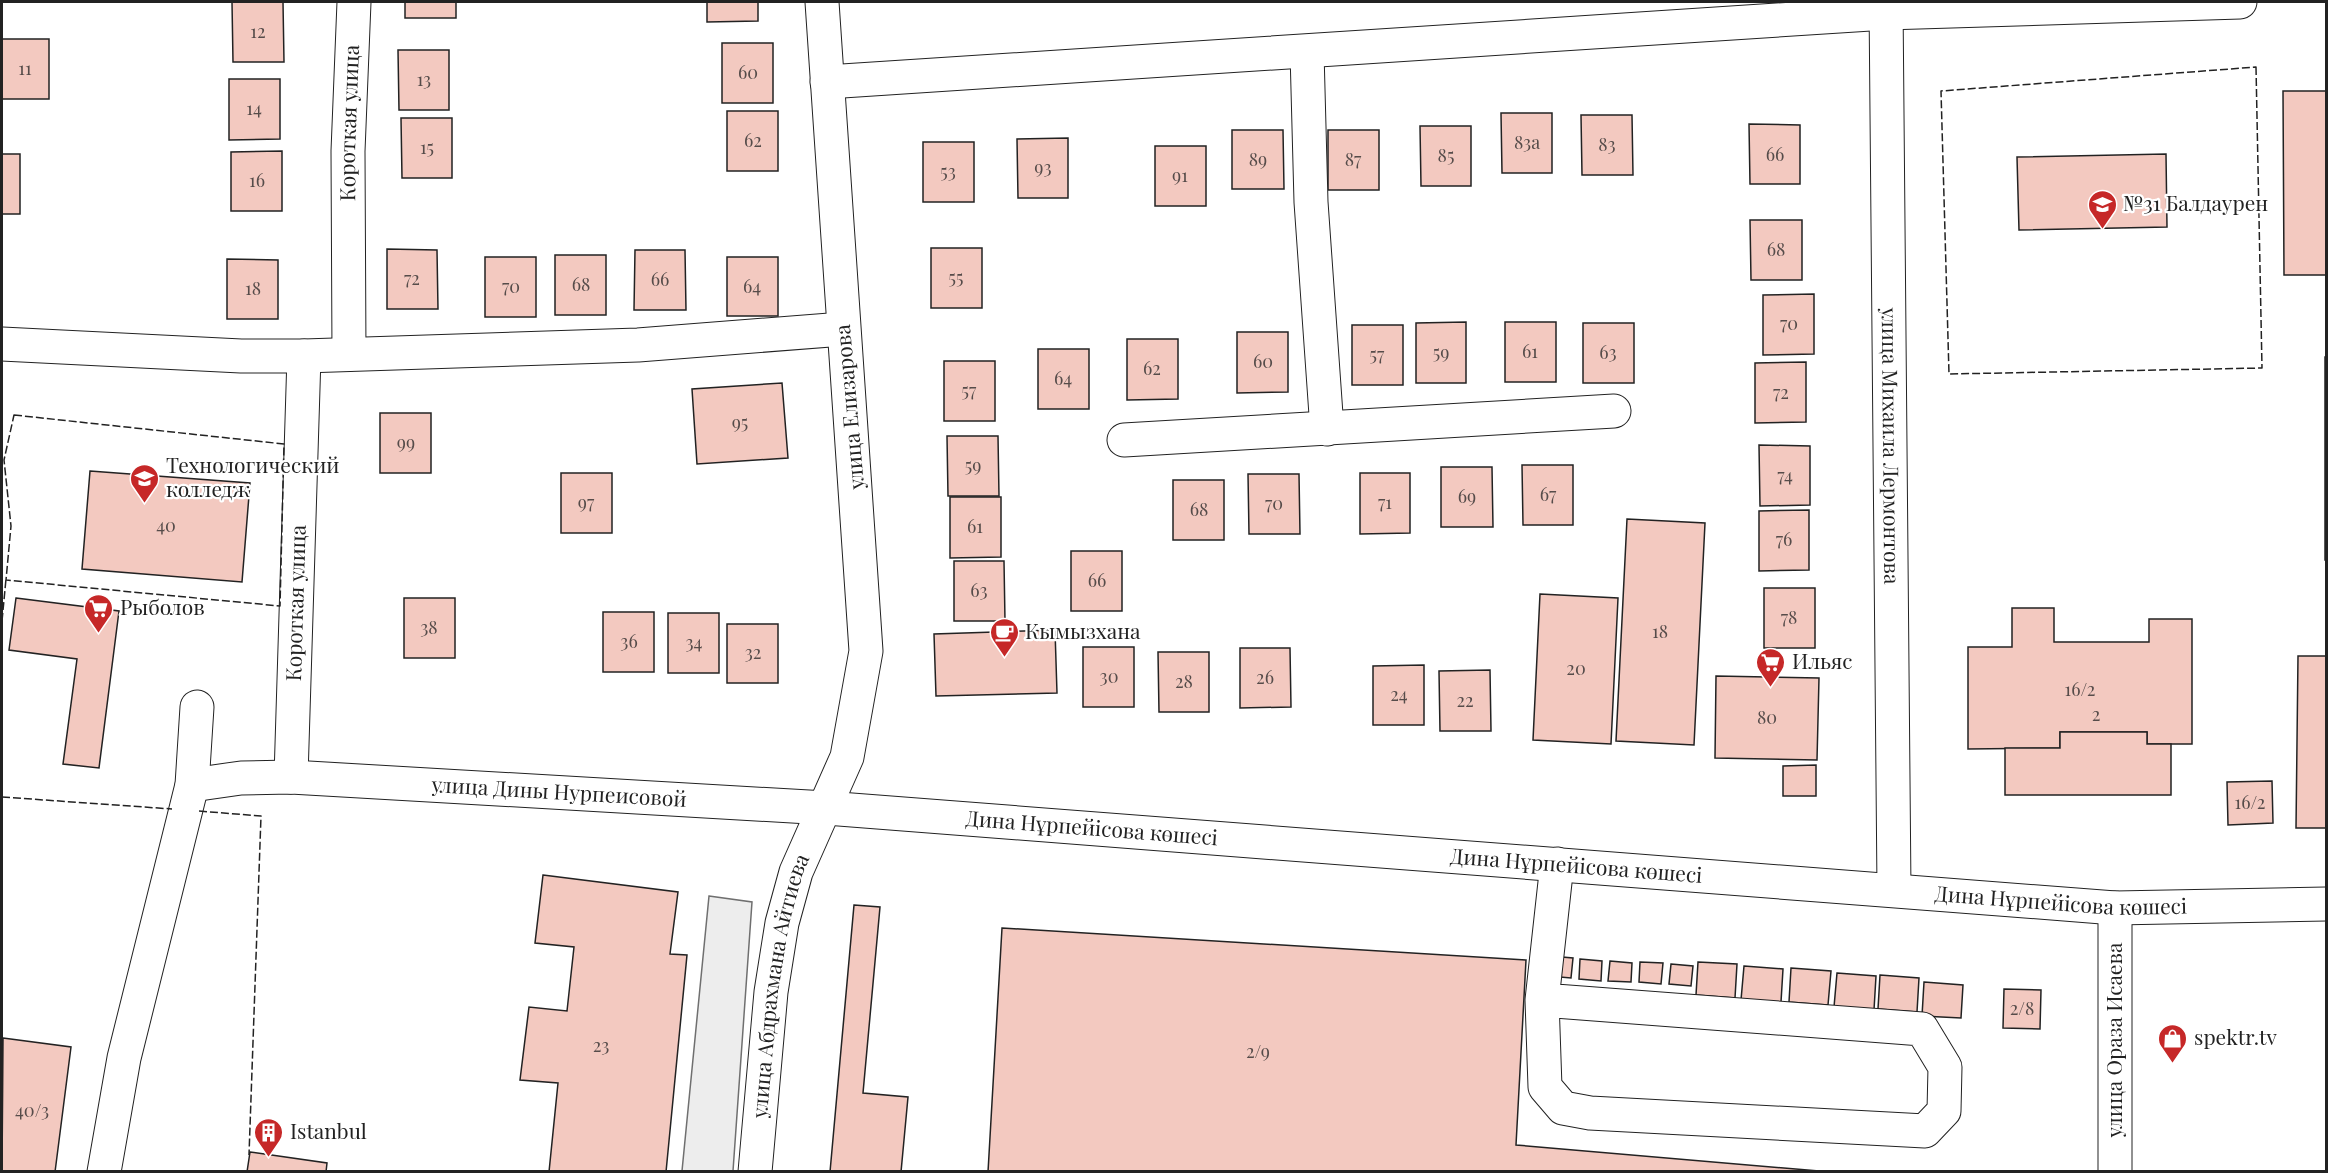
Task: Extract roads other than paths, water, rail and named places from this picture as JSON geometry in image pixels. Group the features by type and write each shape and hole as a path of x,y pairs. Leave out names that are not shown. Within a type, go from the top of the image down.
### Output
{"street":[{"name":"Короткая улица","path":"349,354 348,151 354,2"},
{"name":"улица Елизарова","path":"822,2 843,329 861,544 866,651 847,757 826,808"},
{"path":"827,82 1307,52 1886,7 2240,2"},
{"name":"улица Михаила Лермонтова","path":"1886,7 1894,890"},
{"path":"1307,52 1311,202 1327,429"},
{"path":"2,345 241,356 304,356 638,345 843,329"},
{"name":"Короткая улица","path":"291,777 304,356"},
{"path":"1124,440 1614,411"},
{"path":"104,1172 124,1058 192,785 197,707"},
{"path":"192,785 241,777 291,777"},
{"name":"улица Дины Нурпеисовой","path":"291,777 826,808"},
{"name":"Дина Нұрпейісова көшесі","path":"826,808 2115,908 2326,904"},
{"name":"улица Абдрахмана Айтиева","path":"754,1172 771,992 782,923 796,872 826,808"},
{"path":"1542,1000 1922,1029 1945,1067 1944,1111 1925,1131 1590,1113 1563,1108 1545,1087 1542,1000 1557,864"},
{"name":"улица Ораза Исаева","path":"2115,908 2115,1172"}],"place":[{"name":"№31 Балдаурен","path":"2102,230"},
{"name":"Технологический колледж","path":"145,504"},
{"name":"Рыболов","path":"99,634"},
{"name":"Кымызхана","path":"1004,658"},
{"name":"Ильяс","path":"1771,688"},
{"name":"spektr.tv","path":"2173,1064"},
{"name":"Istanbul","path":"269,1158"}]}
